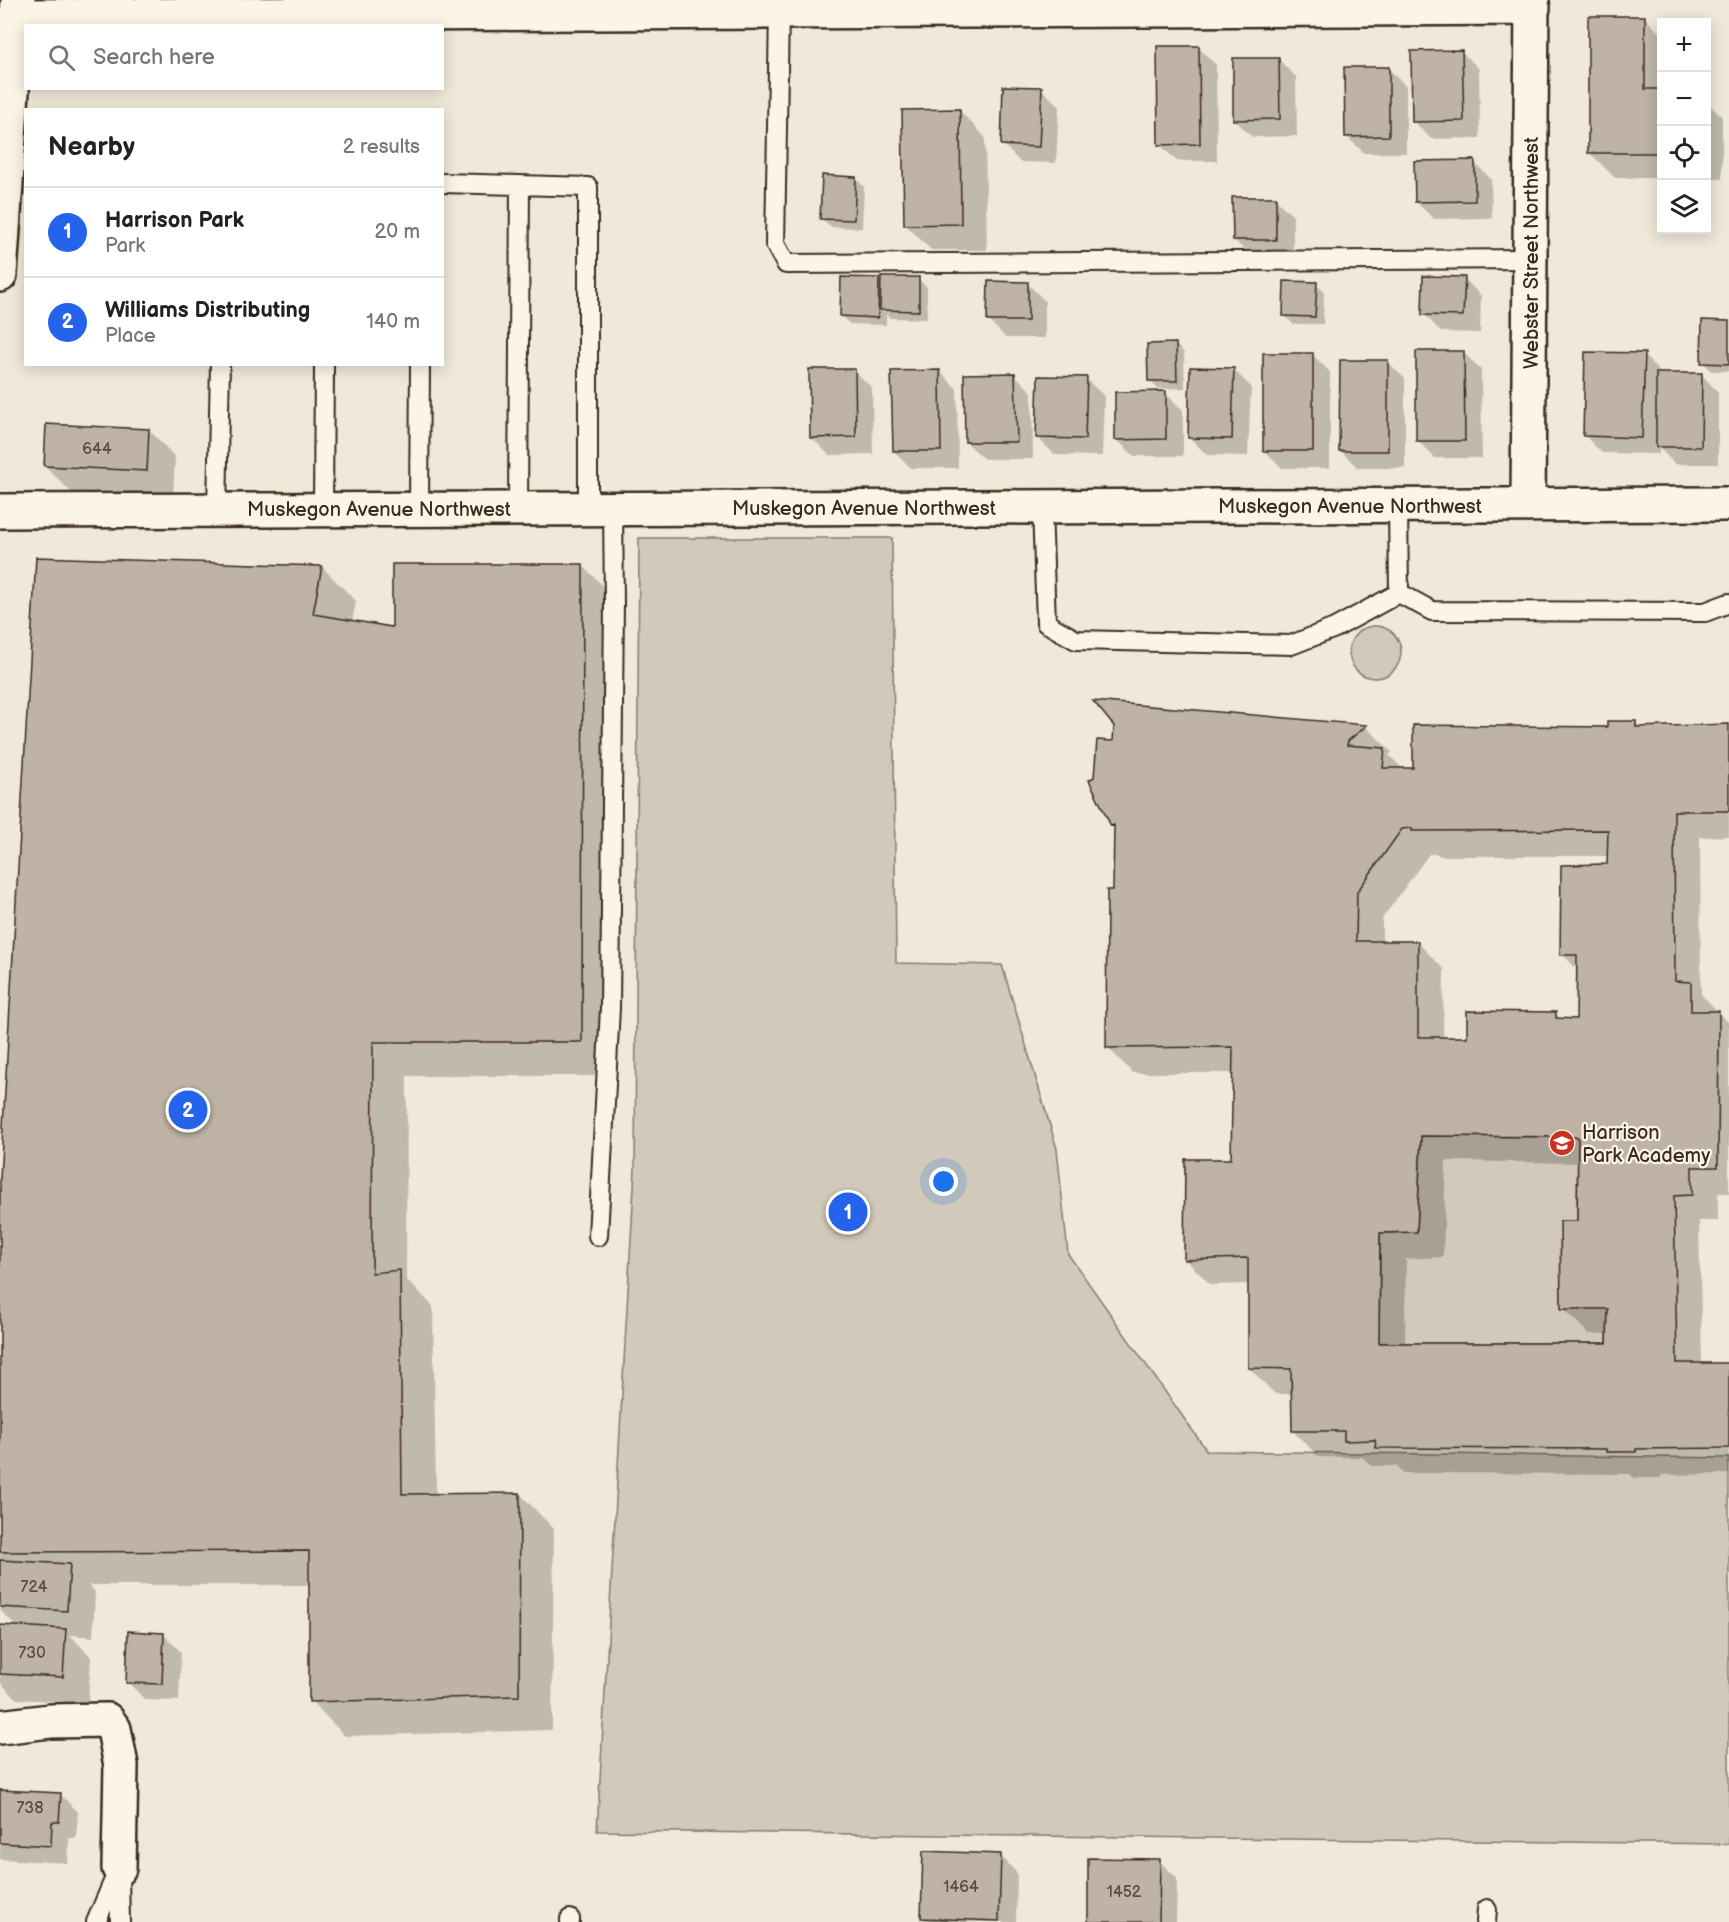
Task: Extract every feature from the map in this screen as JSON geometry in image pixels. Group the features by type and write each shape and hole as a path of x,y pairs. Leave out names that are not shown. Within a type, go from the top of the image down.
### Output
{"street":[{"path":"0,275 1,239 16,173 18,8 779,12 1532,4"},
{"name":"Webster Street Northwest","path":"1528,505 1532,4"},
{"name":"Muskegon Avenue Northwest","path":"0,511 1729,504"},
{"path":"0,1727 50,1721 107,1720 114,1729 120,1765 119,1868"}],"lane":[{"path":"779,12 775,244 786,264 1531,259"},
{"path":"444,183 588,187 600,508 614,603 610,1008 598,1236"},
{"path":"518,509 520,185"},
{"path":"217,510 220,366"},
{"path":"323,510 324,366"},
{"path":"419,509 420,366"},
{"path":"1398,506 1399,593"},
{"path":"1042,507 1046,623 1076,640 1292,645 1335,628 1399,593"},
{"path":"1399,593 1432,611 1705,612 1729,603"},
{"path":"96,1922 119,1868"},
{"path":"119,1868 120,1922"}],"shaded area":[{"path":"639,538 892,538 896,963 1002,965 1057,1149 1068,1254 1207,1451 1729,1458 1729,1844 597,1831 635,1169"},
{"path":"1370,626 1380,626 1394,633 1401,652 1394,671 1380,678 1370,678 1360,674 1353,667 1349,657 1349,647 1353,637 1360,630"},
{"path":"1421,1136 1578,1137 1577,1221 1561,1221 1608,1309 1607,1343 1379,1343 1380,1233 1417,1232"}],"building":[{"path":"1588,16 1645,16 1645,89 1657,89 1657,153 1588,153"},
{"path":"1157,46 1199,46 1200,144 1158,145"},
{"path":"1462,50 1464,121 1412,122 1411,51"},
{"path":"1233,58 1279,58 1280,119 1233,120"},
{"path":"1344,67 1389,67 1389,136 1345,137"},
{"path":"1003,86 1042,87 1039,147 1001,145"},
{"path":"960,109 961,224 904,225 902,110"},
{"path":"1475,160 1475,201 1415,202 1414,161"},
{"path":"822,175 856,177 854,220 820,219"},
{"path":"1232,197 1276,197 1276,240 1233,240"},
{"path":"1423,276 1465,277 1463,316 1422,315"},
{"path":"841,277 879,278 878,318 840,316"},
{"path":"881,277 919,277 919,311 880,310"},
{"path":"988,281 1028,282 1028,321 987,321"},
{"path":"1284,281 1317,282 1315,317 1283,316"},
{"path":"1702,320 1729,321 1729,364 1701,363"},
{"path":"1176,343 1177,381 1148,381 1147,344"},
{"path":"1416,351 1464,351 1465,441 1416,441"},
{"path":"1585,352 1645,353 1642,438 1583,436"},
{"path":"1263,353 1313,353 1313,451 1263,451"},
{"path":"1340,360 1388,360 1388,451 1339,451"},
{"path":"1190,367 1234,368 1232,439 1188,438"},
{"path":"809,369 855,369 856,437 810,438"},
{"path":"940,370 941,451 893,451 891,371"},
{"path":"1015,373 1017,442 965,442 964,374"},
{"path":"1656,373 1702,373 1701,447 1656,447"},
{"path":"1038,376 1087,377 1085,439 1036,438"},
{"path":"1166,391 1166,439 1115,440 1115,392"},
{"path":"46,424 149,429 147,471 44,466"},
{"path":"36,557 322,566 313,614 392,627 392,564 583,564 582,1042 373,1042 372,1273 400,1270 402,1494 520,1493 519,1696 309,1702 309,1551 0,1552 0,1178"},
{"name":"Harrison Park Academy","path":"1093,701 1367,725 1348,741 1347,745 1385,748 1383,768 1413,768 1413,725 1607,727 1607,721 1636,721 1636,727 1729,724 1729,811 1674,811 1675,981 1691,982 1691,1011 1719,1011 1718,1167 1692,1167 1692,1195 1674,1196 1677,1363 1729,1363 1729,1448 1636,1449 1636,1452 1606,1452 1606,1449 1376,1448 1375,1440 1344,1441 1344,1431 1292,1431 1291,1369 1248,1368 1248,1258 1184,1260 1185,1159 1231,1159 1233,1047 1106,1048 1107,890 1113,890 1114,825 1111,826 1089,780 1094,777 1097,740 1113,741 1114,726","holes":["1412,828 1412,831 1608,830 1607,864 1561,865 1560,955 1577,955 1576,1019 1556,1018 1556,1012 1467,1011 1467,1037 1418,1037 1418,941 1356,941 1357,892 1402,829","1421,1136 1578,1137 1577,1221 1560,1221 1561,1309 1608,1309 1607,1343 1379,1343 1380,1233 1417,1232"]},
{"path":"0,1560 70,1564 67,1611 0,1607"},
{"path":"0,1625 66,1629 63,1677 0,1674"},
{"path":"128,1631 164,1633 162,1684 126,1683"},
{"path":"0,1790 61,1793 59,1822 52,1822 51,1846 0,1843"},
{"path":"923,1851 1001,1854 999,1921 921,1918"},
{"path":"1088,1858 1160,1859 1159,1922 1088,1922"}],"place":[{"name":"Williams Distributing","path":"188,1110"},
{"name":"Harrison Park Academy","path":"1562,1143"},
{"name":"Harrison Park","path":"848,1212"}]}
